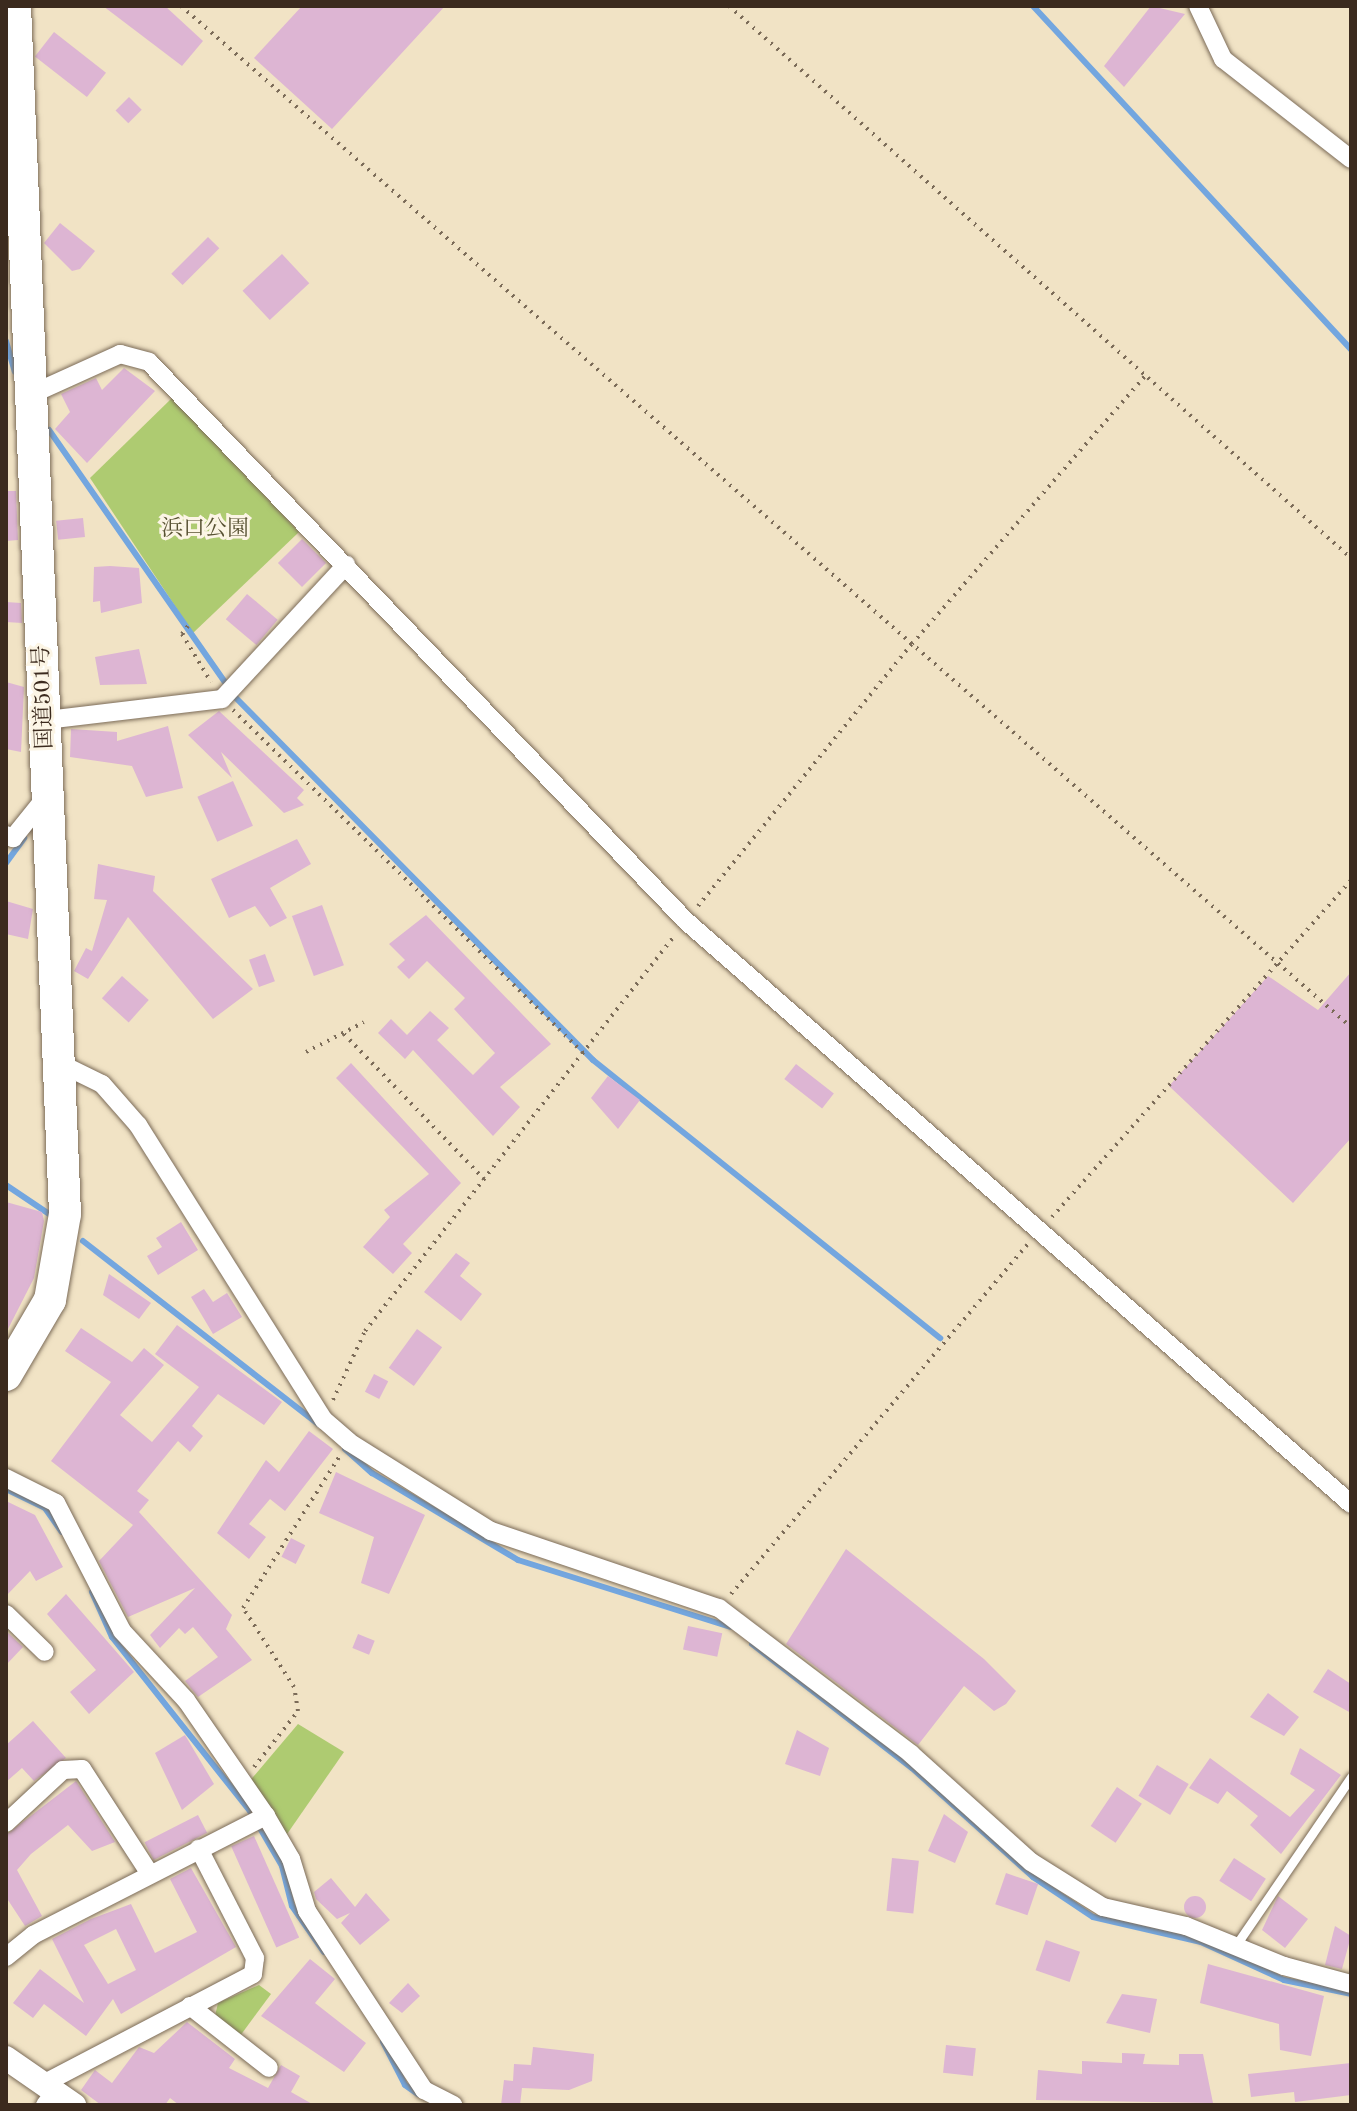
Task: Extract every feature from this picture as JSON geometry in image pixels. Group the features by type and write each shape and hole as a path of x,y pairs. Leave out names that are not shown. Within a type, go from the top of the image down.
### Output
{"highway":[{"name":"国道501号","path":"6,1375 50,1300 60,1259 46,720 15,6"}],"main road":[{"path":"6,2058 54,2097"}],"street":[{"path":"1198,6 1223,59 1351,159"},
{"path":"32,394 120,354 149,362 686,921 1036,1234 1351,1504"},
{"path":"46,720 222,699 346,565"},
{"path":"8,841 46,797"},
{"path":"57,1062 102,1084 138,1125 324,1420 349,1442 491,1531 719,1608 888,1735 1031,1862 1077,1893 1131,1917 1238,1942 1284,1966 1351,1984"},
{"path":"6,1478 56,1503 122,1631 162,1670 242,1781 257,1819 291,1859 307,1911 424,2090 453,2105"},
{"path":"6,1614 45,1652"},
{"path":"6,1823 63,1770 82,1769 150,1874"},
{"path":"11,1946 257,1819"},
{"path":"54,2097 190,2006 253,1974 255,1958 199,1849"},
{"path":"190,2006 269,2068"}],"lane":[{"path":"1238,1942 1351,1777"}],"path":[{"path":"181,6 1351,1027"},
{"path":"729,6 1351,558"},
{"path":"324,1420 365,1331 686,921 912,644 1147,374"},
{"path":"188,626 182,634 222,699 583,1053"},
{"path":"719,1608 1036,1234 1351,880"},
{"path":"306,1052 364,1022"},
{"path":"344,1034 484,1179"},
{"path":"242,1781 298,1711 294,1687 243,1608 349,1442"}],"green space":[{"name":"浜口公園","path":"172,398 299,532 193,633 90,478"},
{"path":"298,1724 344,1752 285,1837 248,1783"},
{"path":"259,1985 271,1994 240,2036 215,2016 218,2003"}],"building":[{"path":"103,6 165,6 203,41 182,66"},
{"path":"302,6 445,6 332,129 254,58"},
{"path":"1151,6 1185,14 1124,87 1104,66"},
{"path":"54,32 106,73 87,97 35,56"},
{"path":"129,97 142,110 128,123 116,110"},
{"path":"60,223 95,251 80,269 72,271 44,243"},
{"path":"208,237 219,248 183,285 171,274"},
{"path":"282,254 309,283 270,320 243,291"},
{"path":"124,368 155,391 87,463 55,429 70,412 61,394 96,378 102,390"},
{"path":"6,491 16,491 18,540 6,541"},
{"path":"83,518 85,537 58,540 56,521"},
{"path":"302,539 326,563 302,587 278,563"},
{"path":"94,567 139,568 142,603 101,613 100,601 93,602"},
{"path":"247,594 278,620 256,645 226,619"},
{"path":"6,602 21,603 22,623 6,622"},
{"path":"139,649 147,684 100,685 95,657"},
{"path":"6,682 24,687 21,752 6,749"},
{"path":"219,711 304,790 297,798 304,805 284,813 221,752 232,778 188,735"},
{"path":"168,726 183,788 146,797 132,766 70,757 71,729 117,732 117,741"},
{"path":"233,781 253,826 217,842 197,797"},
{"path":"297,839 311,864 270,888 287,918 270,927 255,906 229,918 211,879"},
{"path":"98,864 155,876 153,891 253,989 213,1019 128,917 88,979 74,971 86,948 92,951 107,900 94,899"},
{"path":"6,901 33,909 28,939 6,934"},
{"path":"322,905 344,965 314,976 292,916"},
{"path":"426,915 551,1044 500,1087 520,1107 493,1136 413,1050 405,1059 378,1033 391,1019 407,1035 430,1011 449,1028 437,1040 473,1075 495,1053 454,1009 465,998 427,961 409,979 397,967 405,960 389,944"},
{"path":"265,954 275,981 259,987 249,960"},
{"path":"1351,972 1351,1138 1293,1203 1169,1086 1268,976 1318,1010"},
{"path":"122,976 149,1000 129,1022 102,998"},
{"path":"351,1063 461,1183 403,1244 412,1253 393,1274 363,1247 390,1217 384,1210 429,1174 336,1078"},
{"path":"796,1064 834,1094 822,1109 784,1079"},
{"path":"608,1076 640,1100 618,1129 591,1098"},
{"path":"6,1202 42,1212 44,1221 34,1278 8,1329"},
{"path":"181,1222 198,1250 158,1275 147,1256 162,1247 156,1238"},
{"path":"456,1253 470,1263 460,1276 482,1294 461,1321 424,1292"},
{"path":"109,1274 151,1303 139,1319 103,1295"},
{"path":"204,1289 213,1302 227,1293 242,1317 213,1334 191,1297"},
{"path":"177,1325 282,1402 264,1425 218,1394 192,1426 203,1436 190,1452 178,1441 137,1491 149,1500 139,1512 232,1615 226,1629 252,1660 198,1697 185,1681 218,1657 193,1627 185,1634 179,1628 160,1648 150,1635 195,1588 128,1617 99,1561 133,1525 51,1461 111,1382 65,1351 81,1328 132,1362 144,1348 164,1365 120,1415 152,1442 199,1387 155,1354"},
{"path":"417,1329 442,1347 414,1386 389,1368"},
{"path":"374,1374 388,1381 379,1399 365,1392"},
{"path":"309,1431 333,1449 285,1511 270,1499 249,1524 266,1537 249,1559 217,1533 266,1460 279,1472"},
{"path":"336,1472 425,1515 389,1594 361,1583 374,1537 319,1513"},
{"path":"6,1501 35,1515 63,1567 36,1581 30,1571 6,1596"},
{"path":"291,1538 305,1545 296,1564 281,1557"},
{"path":"846,1549 984,1659 1016,1691 1006,1704 994,1711 964,1686 918,1745 786,1644"},
{"path":"66,1594 134,1672 89,1714 70,1692 96,1670 47,1614"},
{"path":"688,1626 722,1633 717,1657 683,1649"},
{"path":"6,1631 23,1647 6,1665"},
{"path":"358,1634 375,1641 369,1655 352,1648"},
{"path":"1328,1669 1351,1684 1351,1713 1313,1692"},
{"path":"1268,1693 1299,1717 1284,1736 1250,1717"},
{"path":"33,1721 66,1758 34,1781 22,1768 6,1782 6,1745"},
{"path":"797,1730 829,1748 820,1776 785,1764"},
{"path":"185,1735 214,1784 182,1810 155,1753"},
{"path":"1300,1748 1341,1775 1281,1854 1250,1825 1258,1816 1227,1791 1218,1804 1189,1788 1210,1758 1290,1817 1315,1790 1290,1774"},
{"path":"1157,1765 1189,1784 1170,1815 1138,1796"},
{"path":"76,1781 115,1842 92,1851 68,1825 31,1854 17,1870 42,1916 25,1926 6,1897 6,1835"},
{"path":"1117,1787 1142,1804 1116,1843 1091,1826"},
{"path":"944,1814 968,1832 955,1863 928,1851"},
{"path":"198,1815 207,1833 154,1860 145,1842"},
{"path":"254,1836 299,1937 276,1948 231,1846"},
{"path":"892,1858 919,1861 913,1914 886,1911"},
{"path":"1234,1858 1266,1879 1251,1901 1219,1881"},
{"path":"191,1868 236,1947 121,2014 113,1999 86,2036 44,2004 33,2018 13,2003 40,1969 84,2003 52,1939 91,1919 131,1904 155,1953 197,1932 170,1879","holes":["116,1929 136,1970 108,1984 84,1945"]},
{"path":"1006,1873 1038,1884 1027,1915 995,1904"},
{"path":"331,1878 355,1907 366,1893 390,1920 360,1945 341,1923 350,1913 337,1919 316,1899 314,1892"},
{"path":"1195,1896 1203,1899 1206,1907 1203,1915 1195,1918 1187,1915 1184,1907 1187,1899"},
{"path":"1278,1896 1308,1919 1285,1948 1262,1930"},
{"path":"1335,1926 1351,1936 1342,1969 1325,1965"},
{"path":"1046,1940 1080,1952 1070,1982 1036,1970"},
{"path":"310,1959 335,1979 315,2003 366,2043 344,2072 261,2016"},
{"path":"1208,1964 1324,1996 1311,2056 1280,2050 1279,2024 1200,2003"},
{"path":"408,1983 420,1996 402,2013 389,2003"},
{"path":"1122,1994 1157,1999 1150,2033 1106,2023"},
{"path":"187,2022 235,2059 229,2068 268,2088 281,2065 300,2076 291,2092 314,2105 179,2105 170,2098 165,2105 101,2105 81,2090 95,2070 112,2083 139,2047 154,2053"},
{"path":"946,2045 976,2048 973,2076 943,2073"},
{"path":"533,2047 594,2054 592,2081 569,2090 522,2088 520,2105 501,2105 504,2080 513,2081 514,2064 531,2065"},
{"path":"1122,2053 1145,2054 1143,2064 1179,2065 1179,2054 1203,2054 1213,2103 1036,2100 1038,2070 1082,2074 1082,2061 1122,2063"},
{"path":"1351,2063 1351,2095 1295,2102 1294,2092 1251,2097 1248,2074"}],"waterway":[{"path":"1033,6 1351,350"},
{"path":"6,341 15,372"},
{"path":"49,430 235,697 593,1060 940,1338"},
{"path":"6,863 24,838"},
{"path":"6,1185 49,1214"},
{"path":"83,1241 319,1425"},
{"path":"345,1449 372,1473 518,1560 730,1627"},
{"path":"6,1489 45,1508 62,1532"},
{"path":"92,1592 112,1637 250,1811 282,1866 292,1906 324,1952"},
{"path":"752,1644 912,1768 1033,1877 1093,1917 1201,1942 1284,1980 1351,1994"},
{"path":"383,2042 405,2085 418,2094"}]}
